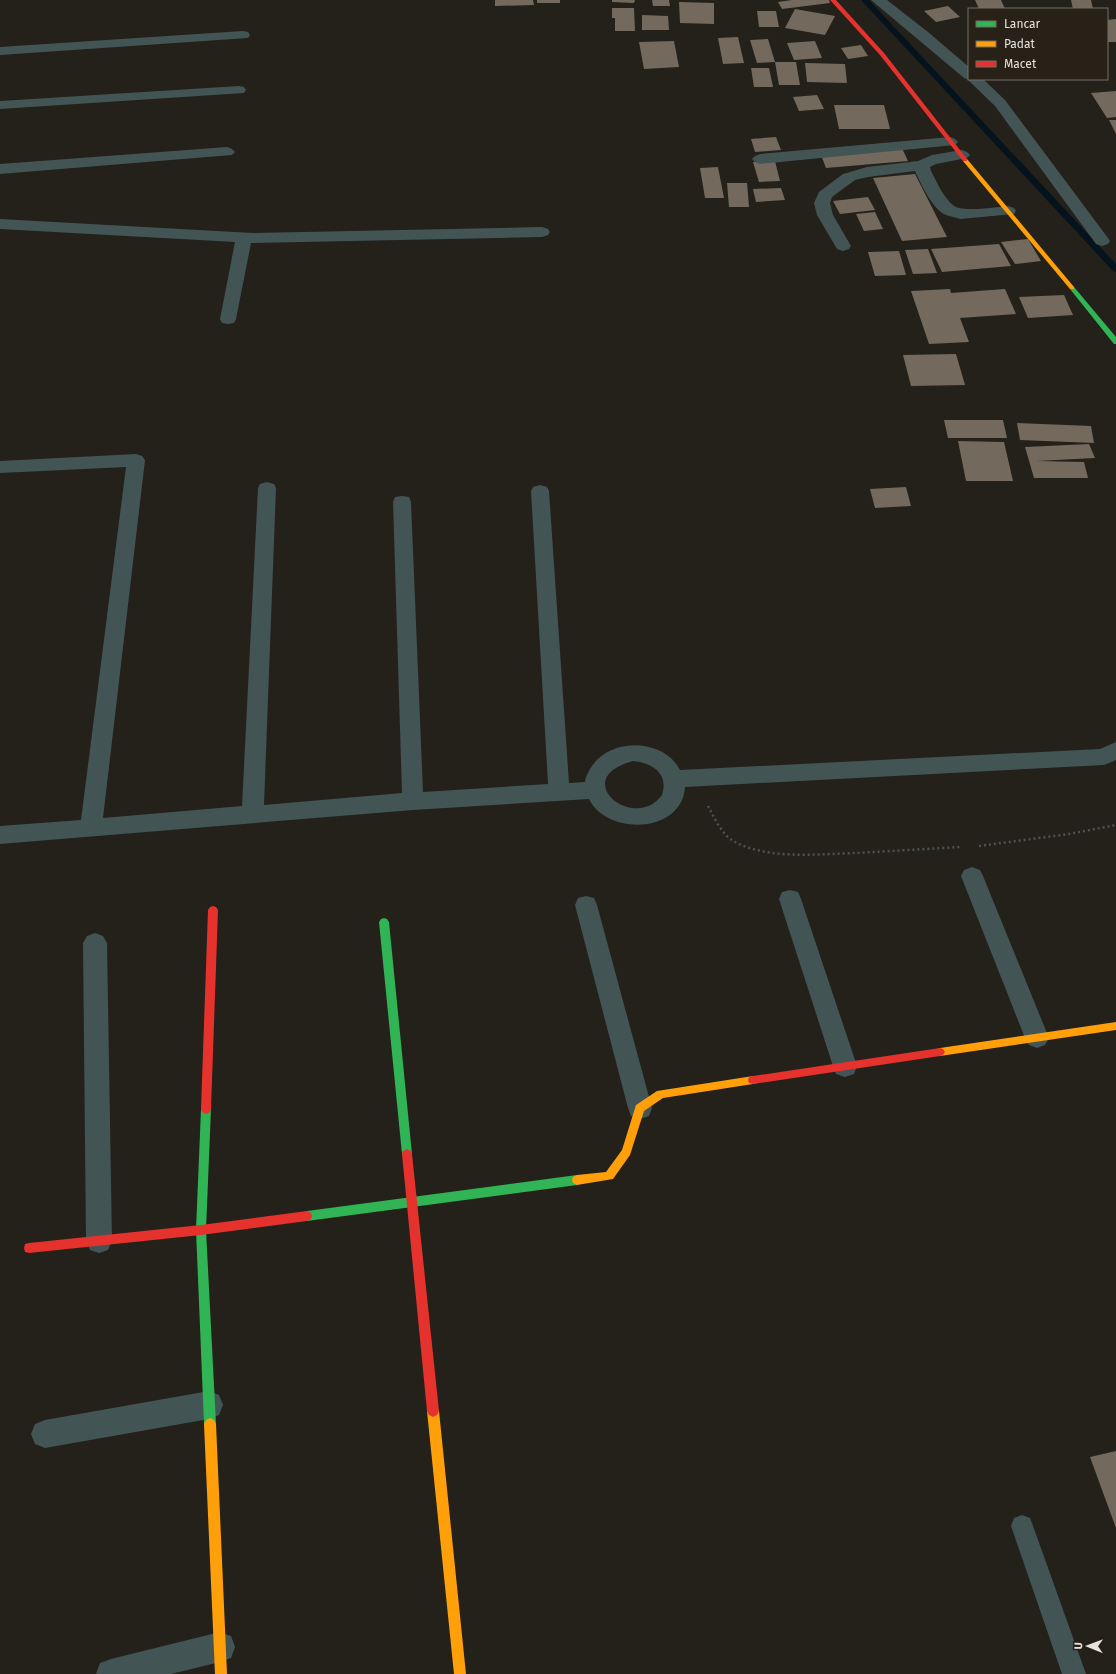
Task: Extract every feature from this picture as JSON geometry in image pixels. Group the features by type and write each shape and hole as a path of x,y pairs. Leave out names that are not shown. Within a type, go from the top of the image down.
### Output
{"street":[{"path":"833,0 882,54 950,142 1116,342"},
{"path":"878,0 968,74"},
{"path":"0,51 243,35"},
{"path":"975,80 1000,103 1102,241"},
{"path":"0,105 239,90"},
{"path":"760,159 950,142"},
{"path":"0,169 227,152"},
{"path":"843,246 825,215 822,203 826,194 849,177 867,172 922,165 932,160 962,155"},
{"path":"922,165 923,172 940,201 948,210 960,214 1008,211"},
{"path":"1,228 244,238 542,232"},
{"path":"228,319 244,238"},
{"path":"0,467 136,460 91,827"},
{"path":"253,814 267,488"},
{"path":"540,491 559,791"},
{"path":"402,502 413,801"},
{"path":"633,753 648,755 659,760 669,769 674,781 675,790 670,801 662,809 650,815 636,817 621,815 609,809 600,801 595,790 594,779 599,769 608,760 620,755 633,753"},
{"path":"674,781 1112,757"},
{"path":"0,834 413,801 595,790"},
{"path":"972,876 1037,1038"},
{"path":"790,899 845,1066"},
{"path":"29,1248 201,1230 609,1176 626,1152 640,1108 586,905"},
{"path":"111,1674 221,1660 201,1230 213,910"},
{"path":"384,922 460,1674"},
{"path":"95,943 99,1241"},
{"path":"640,1108 661,1094 1116,1026"},
{"path":"45,1434 209,1406"}],"lane":[{"path":"1022,1526 1074,1674"}],"path":[{"path":"674,781 694,793 706,804 726,835 734,842 760,851 826,854 967,847"},
{"path":"974,846 1068,834 1116,825"}],"building":[{"path":"495,0 533,0 534,5 495,6"},
{"path":"537,0 560,0 560,3 537,3"},
{"path":"612,0 635,0 634,3 612,2"},
{"path":"652,0 669,0 670,6 653,6"},
{"path":"792,0 829,0 830,3 782,9 778,2"},
{"path":"975,0 1001,0 1005,8 979,8"},
{"path":"1071,0 1091,0 1093,8 1073,8"},
{"path":"679,2 714,3 714,24 680,23"},
{"path":"948,6 960,17 936,22 924,11"},
{"path":"612,8 634,8 635,31 615,31 615,18 612,18"},
{"path":"795,9 835,16 825,35 785,28"},
{"path":"757,11 776,11 779,27 759,27"},
{"path":"642,15 668,16 669,30 642,30"},
{"path":"1116,19 1116,42 1108,42 1108,20"},
{"path":"738,37 744,63 723,64 718,38"},
{"path":"768,39 775,62 757,63 750,40"},
{"path":"674,41 679,67 644,69 639,42"},
{"path":"815,41 822,58 794,60 787,43"},
{"path":"861,45 868,56 848,59 841,48"},
{"path":"775,62 796,62 800,85 779,85"},
{"path":"805,63 845,64 847,83 807,82"},
{"path":"751,68 769,68 773,87 754,87"},
{"path":"1116,91 1116,117 1107,118 1091,93"},
{"path":"817,95 824,109 799,111 793,97"},
{"path":"834,105 884,105 890,129 839,129"},
{"path":"1109,120 1116,120 1116,134"},
{"path":"776,137 781,150 755,152 751,139"},
{"path":"902,148 908,161 826,168 821,155"},
{"path":"775,161 780,181 759,182 753,162"},
{"path":"718,167 724,198 705,198 700,168"},
{"path":"915,174 947,237 902,241 873,178"},
{"path":"727,183 747,183 749,207 729,207"},
{"path":"781,188 785,200 756,202 753,189"},
{"path":"868,197 875,210 840,214 833,201"},
{"path":"875,212 883,229 864,231 856,214"},
{"path":"1028,239 1041,261 1015,264 1001,242"},
{"path":"999,244 1011,266 942,272 931,249"},
{"path":"928,249 937,273 913,274 905,250"},
{"path":"899,251 906,275 875,276 868,252"},
{"path":"950,289 951,293 1005,289 1016,314 960,318 969,342 929,344 911,291"},
{"path":"1064,295 1073,315 1028,318 1019,297"},
{"path":"956,354 965,385 911,386 903,355"},
{"path":"944,420 1003,420 1007,438 948,438"},
{"path":"1017,423 1091,426 1094,443 1020,440"},
{"path":"958,441 1004,442 1013,481 966,481"},
{"path":"1089,444 1095,458 1037,461 1084,462 1088,478 1034,478 1025,447"},
{"path":"906,487 911,506 875,508 870,489"},
{"path":"1116,1451 1116,1528 1090,1457"}],"waterway":[{"path":"865,0 1116,269"}],"traffic: fast":[{"path":"1072,288 1116,342"},
{"path":"384,922 407,1154"},
{"path":"206,1109 201,1230 210,1424"},
{"path":"307,1216 577,1180"}],"traffic: slow":[{"path":"965,160 1072,288"},
{"path":"940,1052 1116,1026"},
{"path":"577,1180 609,1176 626,1152 640,1108 661,1094 753,1080"},
{"path":"433,1411 460,1674"},
{"path":"210,1424 221,1674"}],"traffic: jam":[{"path":"833,0 882,54 965,160"},
{"path":"206,1109 213,910"},
{"path":"753,1080 940,1052"},
{"path":"407,1154 433,1411"},
{"path":"29,1248 201,1230 307,1216"}]}
